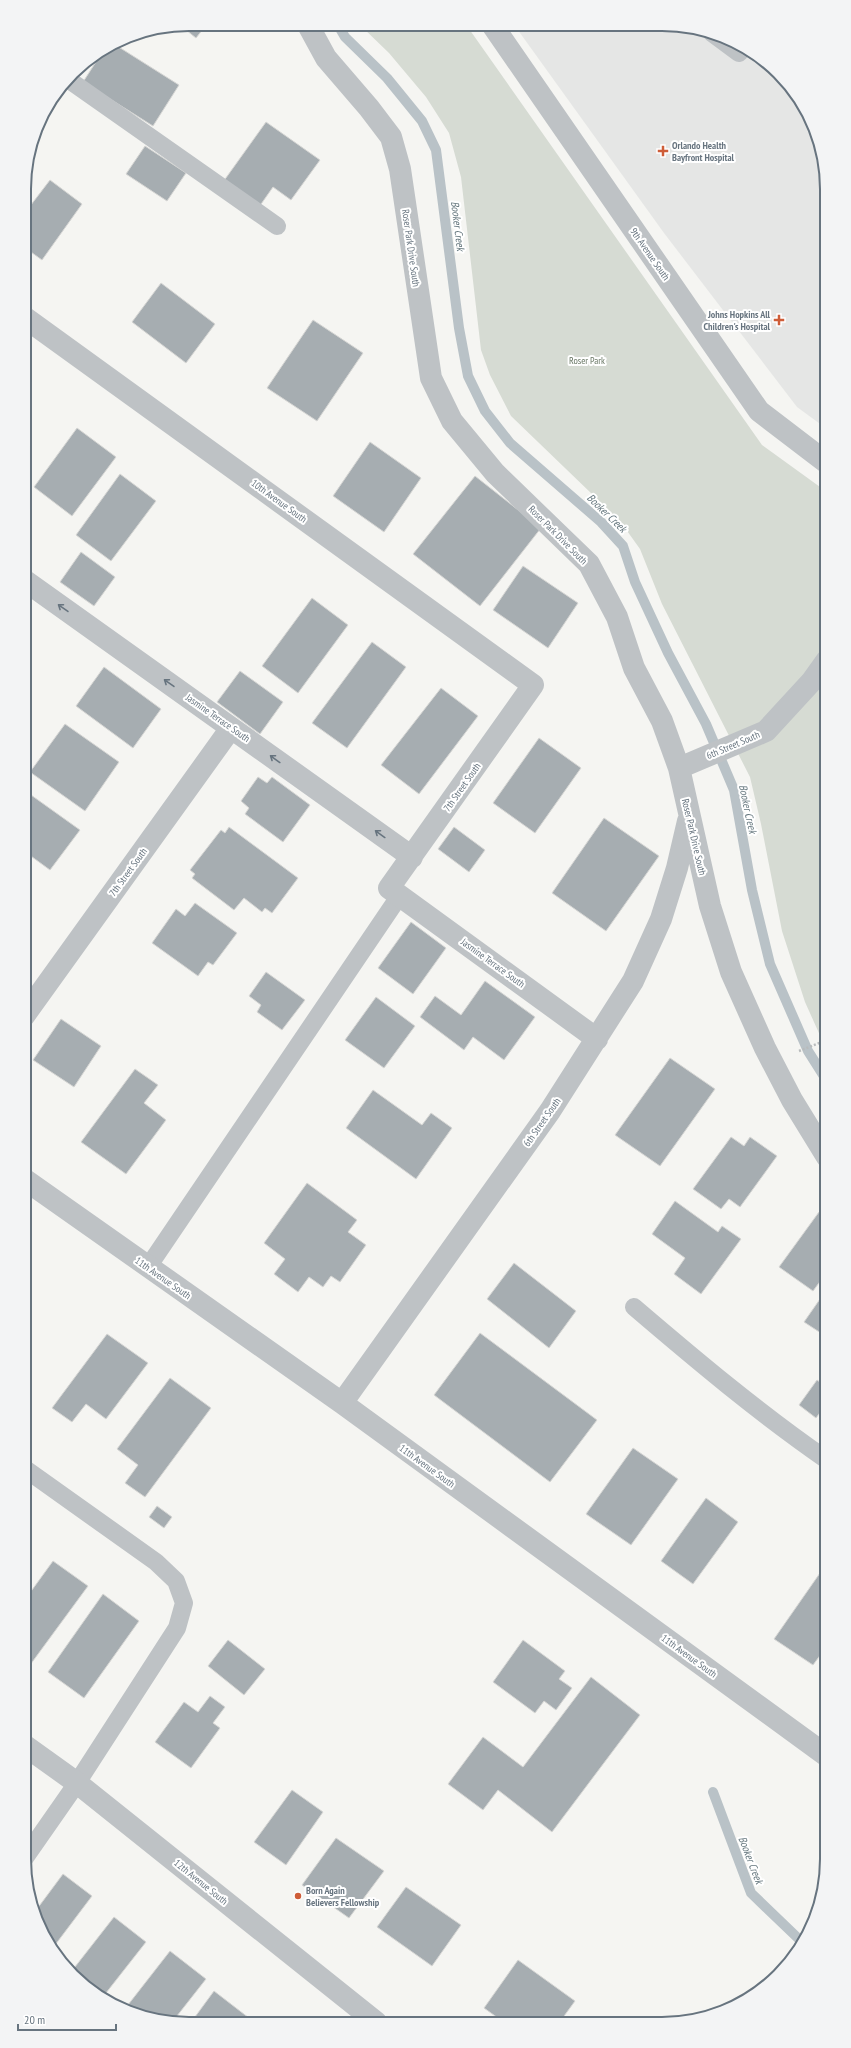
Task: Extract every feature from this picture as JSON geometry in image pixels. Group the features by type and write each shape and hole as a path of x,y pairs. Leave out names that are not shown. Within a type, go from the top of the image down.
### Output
{"street":[{"name":"Roser Park Drive South","path":"311,31 326,58 369,108 391,137 400,169 432,378 452,421 495,473 589,564 617,617 634,668 662,721 679,768 710,906 731,972 765,1048 785,1087 820,1145"},
{"name":"9th Avenue South","path":"496,31 758,411 820,458"},
{"name":"10th Avenue South","path":"31,322 533,685"},
{"name":"Jasmine Terrace South","path":"31,585 412,857"},
{"name":"6th Street South","path":"679,768 766,731 812,681 820,670"},
{"name":"7th Street South","path":"395,892 412,857 533,685"},
{"name":"7th Street South","path":"31,1006 232,728"},
{"name":"6th Street South","path":"342,1403 550,1111 633,981 661,919 677,868 689,814"},
{"name":"Jasmine Terrace South","path":"395,892 597,1039"},
{"name":"11th Avenue South","path":"31,1184 342,1403 820,1751"},
{"name":"12th Avenue South","path":"31,1750 77,1783 370,2017"}],"lane":[{"path":"729,46 739,53 740,52"},
{"path":"72,82 277,226"},
{"path":"148,1267 395,892"},
{"path":"634,1306 707,1369 782,1429 820,1455"},
{"path":"31,1473 156,1562 176,1581 184,1603 178,1628 77,1783 31,1849"}],"path":[{"path":"793,1054 820,1043"}],"shaded area":[{"path":"519,31 673,31 703,36 723,43 741,52 766,70 781,85 804,119 812,138 819,168 820,424 797,407 664,233"}],"green space":[{"name":"Roser Park","path":"366,31 471,31 762,445 820,487 820,1035 805,1002 782,931 761,824 750,777 662,604 640,549 620,521 511,416 490,375 481,350 461,177 449,133 426,97 389,53"}],"building":[{"path":"187,31 202,31 196,38"},
{"path":"119,47 179,85 153,126 83,82 96,62"},
{"path":"266,122 320,160 291,200 273,187 259,207 223,182"},
{"path":"145,146 186,173 167,201 126,174"},
{"path":"50,180 82,204 42,260 31,252 31,205"},
{"path":"161,283 215,324 186,363 132,322"},
{"path":"313,320 363,353 317,421 267,388"},
{"path":"77,428 116,457 72,516 34,487"},
{"path":"370,442 421,478 384,532 333,496"},
{"path":"120,474 156,501 111,561 76,535"},
{"path":"475,476 541,528 480,606 413,554"},
{"path":"81,552 115,577 94,606 60,582"},
{"path":"523,566 578,603 548,648 493,610"},
{"path":"312,598 348,625 298,693 262,666"},
{"path":"372,642 406,667 347,748 312,723"},
{"path":"104,667 161,709 133,748 76,706"},
{"path":"240,671 283,702 260,734 217,702"},
{"path":"441,688 478,716 419,794 381,765"},
{"path":"65,724 119,762 85,811 31,773"},
{"path":"539,738 581,768 535,833 493,803"},
{"path":"258,777 267,783 272,777 310,805 283,842 245,814 249,808 241,801"},
{"path":"31,795 80,830 50,870 31,856"},
{"path":"604,818 659,856 606,931 552,893"},
{"path":"229,827 298,878 272,913 265,908 262,912 244,898 234,910 192,878 195,874 190,870 221,830 225,833"},
{"path":"454,827 485,850 469,872 438,849"},
{"path":"195,903 237,933 213,965 208,962 198,976 152,943 176,909 185,916"},
{"path":"411,922 446,948 413,994 378,968"},
{"path":"266,972 305,1000 282,1030 257,1012 261,1005 249,996"},
{"path":"485,981 535,1017 504,1060 473,1037 464,1050 420,1017 435,996 461,1015"},
{"path":"376,997 415,1026 384,1068 345,1040"},
{"path":"61,1019 101,1046 74,1087 33,1060"},
{"path":"670,1058 715,1089 660,1166 615,1135"},
{"path":"135,1069 158,1085 144,1103 166,1120 126,1174 81,1142"},
{"path":"373,1090 422,1125 431,1113 452,1128 416,1179 346,1128"},
{"path":"731,1137 744,1146 750,1137 777,1156 740,1207 729,1199 721,1209 693,1189"},
{"path":"307,1183 357,1220 348,1232 366,1245 340,1282 331,1276 323,1287 309,1277 298,1292 274,1274 285,1259 264,1243"},
{"path":"675,1201 718,1232 722,1226 741,1239 701,1294 674,1274 685,1258 652,1234"},
{"path":"819,1212 820,1282 813,1291 779,1267"},
{"path":"514,1263 576,1311 549,1348 487,1299"},
{"path":"820,1299 820,1332 804,1322"},
{"path":"480,1333 597,1420 550,1482 434,1395"},
{"path":"107,1334 148,1363 106,1419 86,1404 72,1422 52,1408"},
{"path":"170,1378 211,1408 145,1497 125,1483 138,1465 117,1449"},
{"path":"817,1380 820,1382 820,1413 816,1418 799,1405"},
{"path":"633,1448 678,1479 631,1545 586,1514"},
{"path":"706,1498 738,1522 693,1584 661,1561"},
{"path":"157,1506 172,1517 164,1528 149,1517"},
{"path":"53,1561 88,1586 31,1664 31,1591"},
{"path":"820,1573 820,1656 813,1665 774,1639"},
{"path":"103,1594 139,1621 84,1698 48,1672"},
{"path":"228,1640 265,1669 244,1695 208,1666"},
{"path":"523,1640 565,1671 559,1679 572,1688 556,1710 544,1701 535,1713 493,1682"},
{"path":"591,1677 640,1715 552,1832 498,1790 483,1810 448,1784 483,1737 523,1767"},
{"path":"210,1696 225,1707 213,1723 220,1728 191,1768 155,1742 184,1702 198,1712"},
{"path":"292,1790 323,1812 286,1865 254,1842"},
{"path":"336,1838 384,1871 349,1918 302,1885"},
{"path":"63,1874 92,1896 56,1944 47,1929 38,1907"},
{"path":"406,1887 461,1925 432,1966 377,1927"},
{"path":"114,1917 146,1942 106,1993 74,1968"},
{"path":"170,1951 206,1979 176,2017 148,2012 128,2005"},
{"path":"518,1960 575,2001 563,2017 497,2017 484,2008"},
{"path":"214,1991 248,2017 195,2017"}],"waterway":[{"name":"Booker Creek","path":"342,31 345,37 387,78 422,121 436,150 459,328 468,376 485,411 510,443 601,522 623,546 635,582 668,653 706,724 734,790 752,890 770,964 808,1051 820,1070"},
{"name":"Booker Creek","path":"713,1792 751,1893 799,1939"}],"place":[{"name":"Orlando Health Bayfront Hospital","path":"663,151"},
{"name":"Johns Hopkins All Children's Hospital","path":"779,320"},
{"name":"Born Again Believers Fellowship","path":"298,1896"}]}
